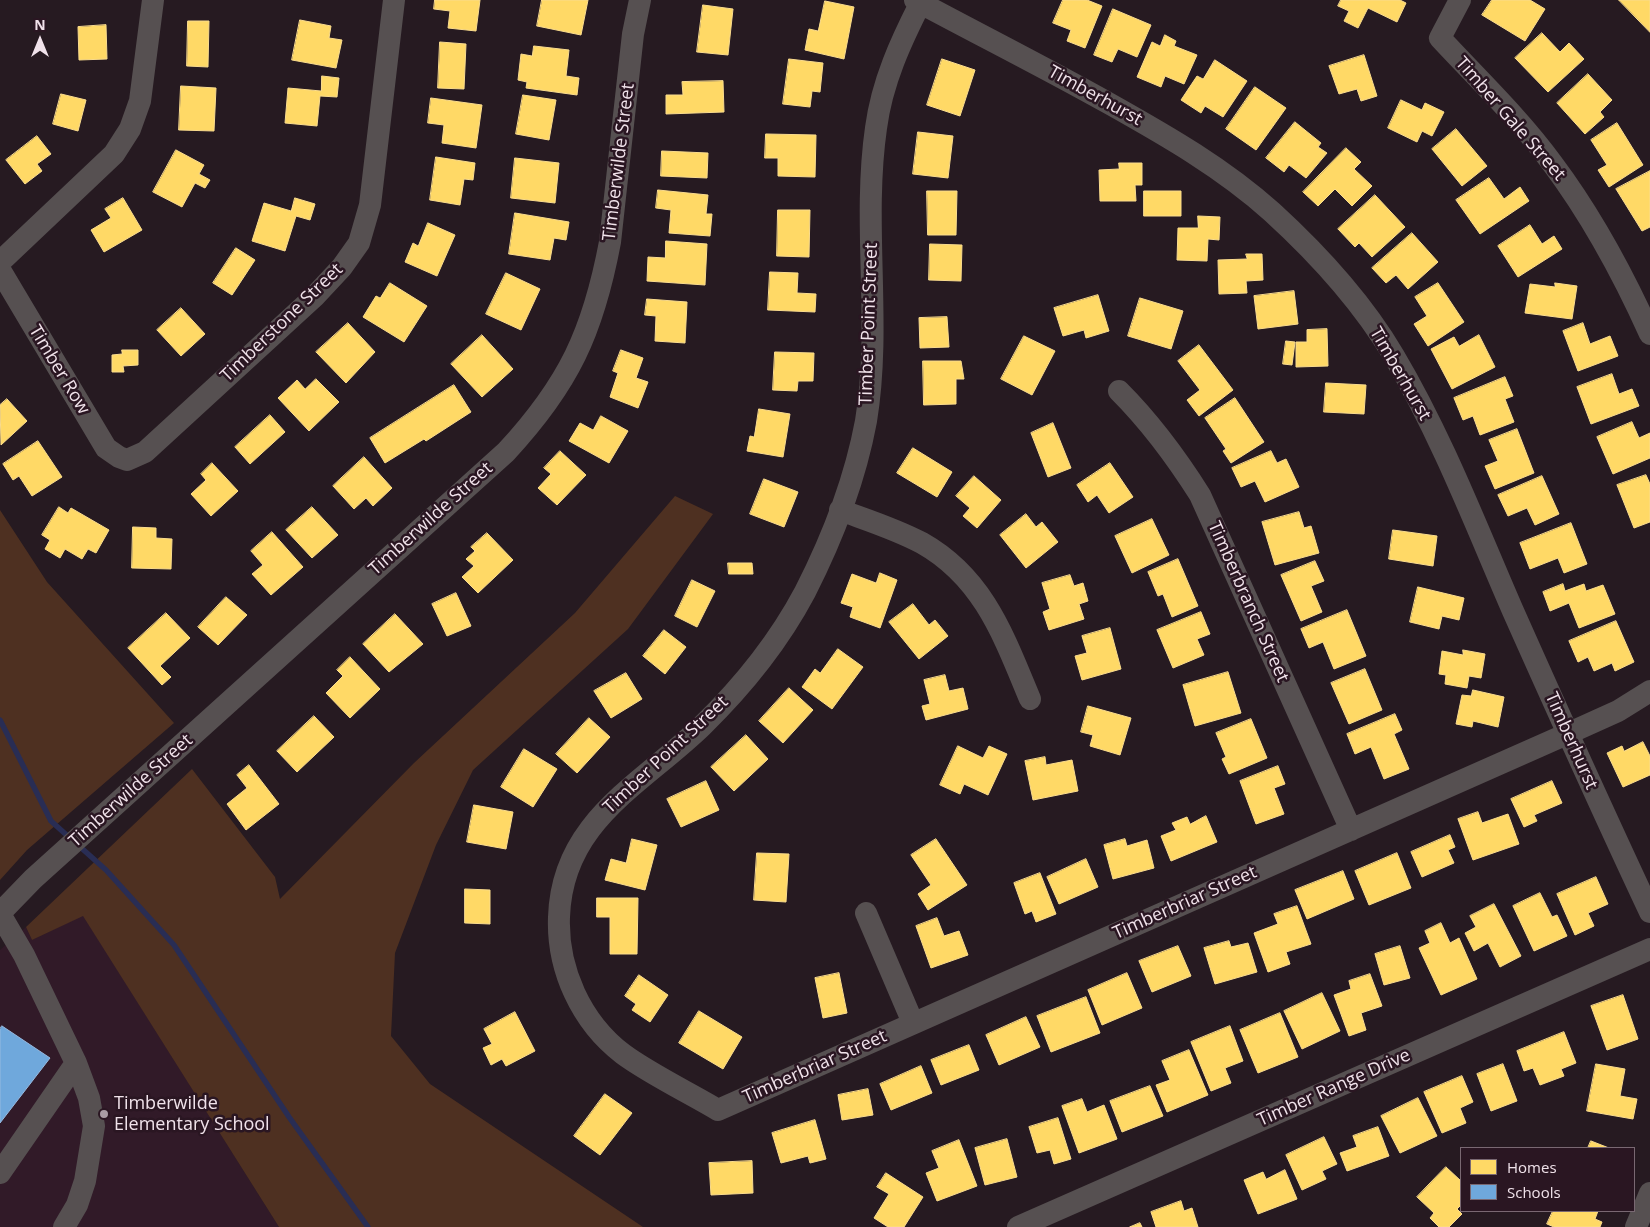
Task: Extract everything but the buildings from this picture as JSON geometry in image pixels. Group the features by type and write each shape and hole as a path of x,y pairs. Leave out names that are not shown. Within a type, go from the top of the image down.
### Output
{"street":[{"path":"0,262 114,154 130,129 140,101 153,0"},
{"name":"Timberstone Street","path":"127,460 145,452 314,297 342,267 359,243 370,205 394,0"},
{"name":"Timberwilde Street","path":"0,913 33,879 506,452 527,429 565,376 584,342 604,276 610,242 633,34 640,0"},
{"name":"Timber Gale Street","path":"1460,0 1440,38 1504,106 1552,163 1606,245 1650,334"},
{"name":"Timber Point Street","path":"718,1110 622,1054 598,1029 578,1001 565,969 559,935 560,900 569,867 594,822 618,797 701,727 742,684 778,636 804,594 828,544 853,473 866,421 873,308 872,182 876,128 894,57 919,1"},
{"name":"Timberhurst","path":"919,1 1172,139 1215,166 1263,205 1322,260 1393,354 1417,397 1439,442 1567,734 1650,912"},
{"name":"Timber Row","path":"0,270 106,448 119,458 127,460"},
{"name":"Timberbranch Street","path":"1119,391 1145,417 1176,456 1200,495 1351,830"},
{"path":"840,510 906,535 923,544 955,567 981,596 992,612 1030,699"},
{"name":"Timberbriar Street","path":"718,1110 1567,734 1618,711 1650,691"},
{"path":"0,913 24,955 76,1063 89,1098 94,1126 85,1181 77,1205 64,1227"},
{"path":"866,913 913,1023"},
{"name":"Timber Range Drive","path":"1018,1227 1650,949"},
{"path":"0,1173 76,1063"},
{"path":"1636,1227 1650,1193"}],"shaded area":[{"path":"675,496 713,514 628,629 473,770 436,845 395,953 391,1036 430,1084 643,1227 279,1227 83,916 32,940 26,927 192,769 275,877 280,899 414,763 575,613"},
{"path":"0,510 47,582 174,723 27,850 0,880"},
{"name":"Timberwilde Elementary School","path":"83,915 279,1227 0,1227 0,950 26,927 32,940"}],"waterway":[{"path":"0,720 51,821 71,839"},
{"path":"78,845 106,870 174,945 289,1117 368,1227"}],"place":[{"name":"Timberwilde Elementary School","path":"104,1114"}]}
